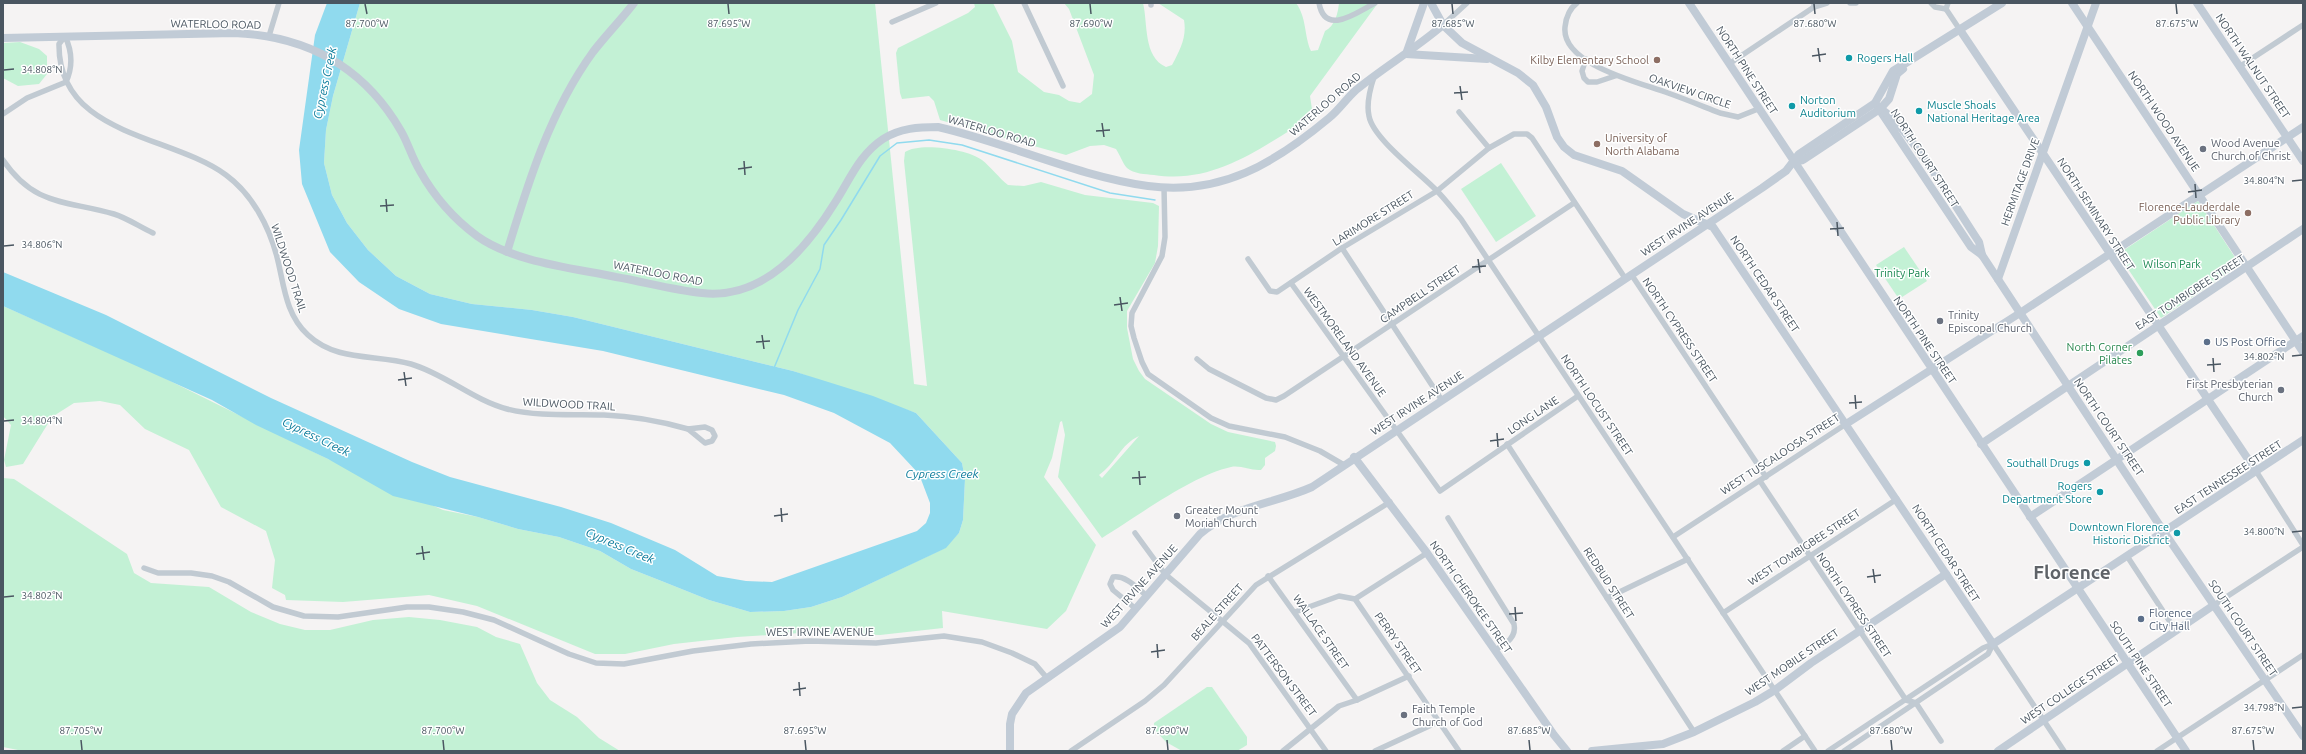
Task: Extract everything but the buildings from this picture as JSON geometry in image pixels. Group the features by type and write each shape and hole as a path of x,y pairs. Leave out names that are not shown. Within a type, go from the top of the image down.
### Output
{"street":[{"path":"269,36 279,3"},
{"path":"507,252 533,170 562,104 593,52 634,3"},
{"path":"892,22 936,3"},
{"path":"1024,3 1063,86"},
{"path":"1319,3 1322,15 1328,20 1335,21 1375,3"},
{"path":"1424,3 1406,54 1491,59"},
{"name":"NORTH CEDAR STREET","path":"1431,3 1443,25 1462,43 1518,73 1533,85 1546,107 1557,137 1564,147 1574,155 1622,171 1683,214 1713,227 1751,281 1993,644"},
{"path":"1443,25 1467,3"},
{"name":"OAKVIEW CIRCLE","path":"1577,3 1566,17 1565,30 1569,42 1586,59 1615,76 1667,92 1720,113 1738,117 1758,109"},
{"name":"NORTH PINE STREET","path":"1689,3 2077,590"},
{"path":"1729,64 1814,5 1827,3"},
{"path":"1850,3 1856,3"},
{"path":"1931,3 1936,7 1946,9 1948,3"},
{"path":"1878,106 1889,99 1897,74 1911,62 2002,3"},
{"name":"NORTH WOOD AVENUE","path":"2072,3 2200,194 2303,352"},
{"name":"HERMITAGE DRIVE","path":"1998,279 2042,153 2089,28 2096,3"},
{"name":"NORTH WALNUT STREET","path":"2198,3 2239,67 2303,161"},
{"name":"NORTH SEMINARY STREET","path":"1946,9 2157,326 2256,471"},
{"name":"WATERLOO ROAD","path":"3,38 234,33 269,36 308,47 331,57 358,78 375,94 401,131 420,171 444,205 479,237 507,252 554,264 699,293 727,292 748,289 777,271 809,239 835,203 857,165 869,150 884,139 901,130 919,127 938,127 1129,182 1164,187 1203,185 1222,182 1240,177 1294,145 1374,77 1443,25"},
{"path":"2239,67 2303,25"},
{"path":"3,114 27,98 66,82 71,70 69,45 65,36"},
{"name":"WILDWOOD TRAIL","path":"65,36 59,44 58,57 60,70 66,82 90,111 112,126 206,163 227,176 241,190 258,212 270,235 287,300 294,319 307,334 325,348 350,356 386,359 411,364 431,371 479,397 505,408 530,414 640,418 688,429"},
{"path":"1586,59 1582,71 1584,78 1588,82 1597,82 1615,76"},
{"path":"1878,106 1893,71 1903,64 1911,62"},
{"name":"NORTH LOCUST STREET","path":"1374,77 1368,104 1369,117 1375,128 1437,191 1461,219 1539,334 1578,396 1815,751"},
{"path":"1893,90 1893,117"},
{"name":"WEST IRVINE AVENUE","path":"144,568 158,572 191,573 212,576 229,582 268,605 304,616 338,617 407,607 429,607 463,612 494,620 569,654 596,663 624,664 693,651 751,644 810,641 876,643 944,636 982,642 1008,651 1035,664 1047,678 1108,636 1136,609 1200,534 1216,522 1227,515 1300,492 1354,458 1440,399 1708,224 1786,171 1799,154 1878,106"},
{"name":"NORTH COURT STREET","path":"1878,106 1893,117 1911,140 1979,242 1982,255"},
{"name":"NORTH COURT STREET","path":"1878,106 1971,247 1982,255 2164,532"},
{"path":"1458,112 1489,148"},
{"name":"WEST TUSCALOOSA STREET","path":"1673,537 2020,313 2303,127"},
{"name":"NORTH CYPRESS STREET","path":"1489,148 1514,134 1527,134 1532,138 1574,203 1628,276 1766,478"},
{"path":"1903,146 1911,140"},
{"name":"LARIMORE STREET","path":"1248,259 1270,291 1277,292 1342,248 1437,191 1489,148"},
{"path":"3,160 21,182 36,193 53,201 115,215 153,233"},
{"path":"1164,187 1164,237 1162,256 1158,268 1132,313 1131,326 1134,338 1142,362 1148,374 1211,418 1229,426 1285,437 1320,451 1344,464"},
{"name":"CAMPBELL STREET","path":"1197,359 1209,369 1266,398 1276,400 1344,357 1574,203"},
{"name":"EAST TOMBIGBEE STREET","path":"2068,386 2303,229"},
{"path":"1342,248 1440,399"},
{"name":"WESTMORELAND AVENUE","path":"1291,283 1440,491"},
{"path":"2030,517 2303,336"},
{"path":"1981,444 2068,386"},
{"name":"LONG LANE","path":"1440,491 1578,396"},
{"name":"EAST TENNESSEE STREET","path":"1993,644 2303,440"},
{"name":"REDBUD STREET","path":"1508,444 1694,732"},
{"name":"NORTH CHEROKEE STREET","path":"1354,458 1390,502 1427,552 1554,735 1567,751"},
{"path":"2214,605 2303,546 2256,471"},
{"name":"NORTH CYPRESS STREET","path":"1760,481 1906,700"},
{"name":"WEST TOMBIGBEE STREET","path":"1723,613 1897,499"},
{"name":"BEALE STREET","path":"1071,751 1145,701 1164,685 1222,619 1246,594 1268,576 1390,502"},
{"path":"1448,518 1514,624 1514,633 1512,638 1495,650"},
{"name":"SOUTH COURT STREET","path":"2164,532 2303,736"},
{"name":"PATTERSON STREET","path":"1135,533 1165,574 1222,619 1249,643 1326,751"},
{"path":"1295,612 1339,596 1355,599 1427,552"},
{"path":"2127,556 2176,632"},
{"path":"1607,598 1688,559"},
{"name":"WEST MOBILE STREET","path":"1592,751 1628,749 1663,744 1694,732 1775,690 1859,630 1946,574"},
{"path":"1136,609 1113,590 1110,584 1113,577 1120,576 1147,596"},
{"name":"WALLACE STREET","path":"1268,576 1357,700"},
{"name":"SOUTH PINE STREET","path":"2077,590 2186,751"},
{"name":"PERRY STREET","path":"1355,599 1440,721 1459,751"},
{"name":"WEST COLLEGE STREET","path":"1998,751 2214,605"},
{"path":"1828,751 1984,648 1993,644"},
{"path":"1844,751 1988,654 1993,644"},
{"path":"1993,644 2064,751"},
{"path":"2157,751 2303,655"},
{"path":"1283,751 1339,706 1357,700 1409,676"},
{"path":"1010,751 1010,724 1012,714 1026,693 1047,678"},
{"path":"1906,700 1916,703 1941,742"},
{"path":"1375,751 1440,721"},
{"path":"1783,751 1805,736"}],"green space":[{"path":"360,3 875,3 914,384 927,386 904,161 905,152 921,147 944,148 966,153 982,160 1008,185 1024,186 1041,182 1085,195 1153,203 1159,206 1158,246 1155,263 1127,311 1127,328 1133,359 1145,379 1211,424 1228,432 1275,442 1275,451 1265,458 1265,465 1261,470 1231,467 1216,471 1182,487 1102,538 1058,477 1065,435 1062,421 1060,422 1052,458 1044,477 1096,545 1066,611 1047,629 942,611 943,628 880,635 800,633 737,637 674,644 625,654 595,654 477,606 429,595 343,602 286,600 285,595 272,588 275,560 266,531 221,507 189,450 145,429 120,405 100,401 74,403 52,417 23,464 6,467 4,460 11,425 3,416 3,306 150,371 328,459 443,510 478,517 518,529 559,537 600,551 631,569 709,600 750,612 784,611 811,607 842,597 945,548 959,533 963,520 965,479 962,463 916,413 793,371 573,317 532,310 472,304 430,294 396,276 368,250 347,223 332,195 324,163 326,130 333,96","holes":["1139,436 1102,478 1099,475 1127,444"]},
{"path":"974,3 993,3 1012,41 1018,72 1044,92 1059,95 1069,101 1080,103 1092,94 1094,75 1069,9 1064,3 1143,3 1150,48 1153,56 1166,67 1172,65 1180,49 1184,38 1185,26 1184,20 1158,3 1296,3 1300,9 1304,21 1311,51 1318,50 1325,31 1331,26 1335,19 1339,3 1378,3 1310,96 1313,116 1257,150 1218,169 1177,177 1136,173 1127,168 1116,149 1104,145 1090,146 1066,155 940,120 934,101 929,96 902,99 900,93 896,53 898,48 968,13 975,7"},
{"path":"20,42 39,49 47,56 47,74 39,84 18,86 3,78 3,43"},
{"path":"1501,163 1536,216 1496,242 1461,189"},
{"name":"Wilson Park","path":"2198,201 2240,265 2161,318 2118,254"},
{"name":"Trinity Park","path":"1904,247 1927,281 1899,299 1876,265"},
{"path":"3,478 14,479 127,554 134,573 151,583 209,587 251,612 280,624 305,630 330,630 373,620 409,617 440,620 477,627 496,637 520,644 537,683 550,700 577,717 599,738 620,751 23,751 3,747"},
{"path":"1207,687 1212,687 1247,737 1247,745 1237,751 1182,751 1166,742 1154,729 1154,723"}],"water":[{"name":"Cypress Creek","path":"327,3 360,3 333,96 326,130 324,163 332,195 347,223 368,250 396,276 430,294 472,304 532,310 573,317 793,371 873,396 916,413 962,463 965,479 963,520 959,533 946,548 842,597 811,607 784,611 750,612 709,600 631,569 600,551 559,537 518,529 478,517 393,496 328,459 256,425 212,400 3,306 3,272 106,315 271,398 412,462 450,477 561,507 611,523 675,550 717,576 746,581 772,582 917,531 926,523 930,513 930,503 919,474 890,443 834,413 784,395 603,351 441,324 399,309 359,282 330,252 302,184 299,150 315,35"}],"waterway":[{"path":"774,368 798,310 820,269 824,245 880,156 897,143 929,140 962,145 1110,193 1155,200"}],"place":[{"name":"Rogers Hall","path":"1849,58"},
{"name":"Kilby Elementary School","path":"1657,60"},
{"name":"Norton Auditorium","path":"1792,106"},
{"name":"Muscle Shoals National Heritage Area","path":"1919,111"},
{"name":"University of North Alabama","path":"1597,144"},
{"name":"Wood Avenue Church of Christ","path":"2203,149"},
{"name":"Florence-Lauderdale Public Library","path":"2248,213"},
{"name":"Trinity Episcopal Church","path":"1940,321"},
{"name":"US Post Office","path":"2207,342"},
{"name":"North Corner Pilates","path":"2140,353"},
{"name":"First Presbyterian Church","path":"2281,390"},
{"name":"Southall Drugs","path":"2087,463"},
{"name":"Rogers Department Store","path":"2100,492"},
{"name":"Greater Mount Moriah Church","path":"1177,516"},
{"name":"Downtown Florence Historic District","path":"2177,533"},
{"name":"Florence City Hall","path":"2141,619"},
{"name":"Faith Temple Church of God","path":"1404,715"}],"district":[{"name":"Florence","path":"2072,572"}]}
